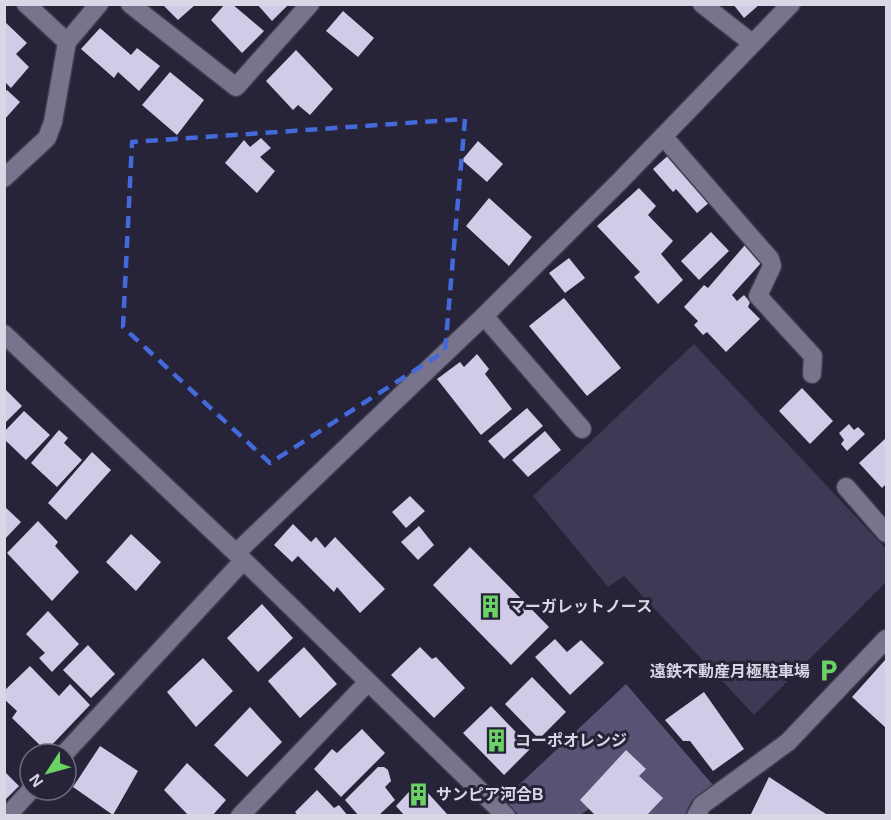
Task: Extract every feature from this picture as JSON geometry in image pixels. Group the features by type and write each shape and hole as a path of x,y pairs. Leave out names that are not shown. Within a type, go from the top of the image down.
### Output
{"street":[{"path":"26,4 68,42"},
{"path":"4,178 47,138 53,122 68,42 99,4"},
{"path":"130,4 236,87 310,4"},
{"path":"702,4 752,43"},
{"path":"75,742 240,557 484,316 791,4"},
{"path":"663,136 770,259 772,267 758,296 813,356 812,374"},
{"path":"484,316 582,429"},
{"path":"4,334 240,557 506,816"},
{"path":"846,487 886,533"},
{"path":"696,816 702,805 788,742 886,639"},
{"path":"240,816 368,682"},
{"path":"7,816 19,802"}],"highlighted area":[{"path":"465,119 445,351 270,463 123,327 132,142"}],"shaded area":[{"path":"694,344 886,549 886,582 754,715 624,576 608,587 533,496"},
{"path":"626,684 713,785 691,802 685,815 596,815 589,809 580,815 519,815 503,800"}],"building":[{"path":"162,4 196,4 178,20"},
{"path":"225,4 232,4 264,31 242,53 211,20"},
{"path":"257,4 289,4 272,21"},
{"path":"733,4 760,4 744,18"},
{"path":"343,11 374,38 358,57 326,31"},
{"path":"4,21 27,43 16,54 29,67 11,88 4,81"},
{"path":"100,28 131,55 137,48 160,66 139,91 118,72 114,78 81,49"},
{"path":"296,50 333,89 310,115 298,105 293,110 266,81"},
{"path":"170,72 204,100 177,135 142,105"},
{"path":"7,90 20,102 4,120 4,93"},
{"path":"261,138 271,148 260,157 275,171 257,193 225,163 244,140 250,147"},
{"path":"478,141 503,164 487,182 462,160"},
{"path":"671,153 711,201 697,213 676,189 673,192 653,169"},
{"path":"639,188 656,206 648,215 673,241 661,254 683,280 658,304 634,277 640,272 597,226"},
{"path":"489,198 532,237 509,266 466,226"},
{"path":"711,232 729,251 699,280 681,261"},
{"path":"745,245 762,262 732,295 737,301 744,295 750,302 748,307 760,319 726,352 707,332 703,335 694,325 698,321 684,307 704,285 708,288"},
{"path":"569,258 585,278 565,293 549,273"},
{"path":"564,298 621,368 587,396 529,326"},
{"path":"477,354 489,369 485,374 512,409 481,435 437,379 460,362 464,367"},
{"path":"4,388 22,406 4,424"},
{"path":"802,388 833,421 810,444 779,411"},
{"path":"527,408 543,426 504,459 488,441"},
{"path":"24,411 50,435 26,460 4,439 4,432"},
{"path":"849,424 854,430 858,427 865,434 847,451 841,444 844,440 839,433"},
{"path":"59,430 68,438 64,443 82,460 57,487 31,463"},
{"path":"545,431 561,450 528,477 512,460"},
{"path":"886,438 886,484 882,488 859,463"},
{"path":"92,452 111,470 66,520 48,503"},
{"path":"410,496 425,511 406,528 392,512"},
{"path":"4,506 21,522 4,540"},
{"path":"38,521 58,542 55,546 79,572 52,601 7,553"},
{"path":"293,524 311,542 316,537 325,548 335,537 385,589 360,613 337,587 334,592 298,556 292,562 274,545"},
{"path":"419,526 434,545 418,560 401,542"},
{"path":"131,534 161,562 136,591 106,562"},
{"name":"マーガレットノース","path":"470,547 549,627 511,665 433,585"},
{"path":"262,604 293,638 258,672 227,638"},
{"path":"48,611 79,644 52,672 39,658 45,653 26,634"},
{"path":"555,639 567,652 581,640 604,663 570,695 535,657"},
{"path":"88,645 115,674 91,698 63,670"},
{"path":"304,647 337,684 300,718 268,681"},
{"path":"420,647 432,659 436,657 465,688 434,718 391,675"},
{"path":"203,658 233,691 196,727 167,692"},
{"path":"886,659 886,728 852,697"},
{"path":"30,666 59,696 70,684 90,705 55,742 37,742 12,718 17,711 4,699 4,691"},
{"path":"532,677 566,712 539,739 505,704"},
{"path":"704,692 744,749 713,771 690,741 683,741 665,720"},
{"name":"コーポオレンジ","path":"491,706 531,748 504,775 463,733"},
{"path":"250,707 282,742 247,777 214,745"},
{"path":"362,729 385,753 341,797 314,769 332,749 337,753"},
{"path":"100,746 138,771 113,815 78,790 78,779"},
{"path":"626,750 646,769 639,776 663,798 646,816 596,816 580,800"},
{"path":"187,763 226,800 212,816 189,816 164,790"},
{"path":"378,767 388,770 391,781 385,787 395,800 378,816 359,816 345,800"},
{"path":"4,771 18,787 4,801"},
{"path":"769,777 829,816 750,816"},
{"name":"サンピア河合B","path":"418,782 447,814 446,816 405,816 396,806"},
{"path":"317,790 334,808 339,805 348,816 298,816 295,812"}],"place":[{"name":"マーガレットノース","path":"491,606"},
{"name":"遠鉄不動産月極駐車場","path":"828,671"},
{"name":"コーポオレンジ","path":"497,740"},
{"name":"サンピア河合B","path":"418,794"}]}
